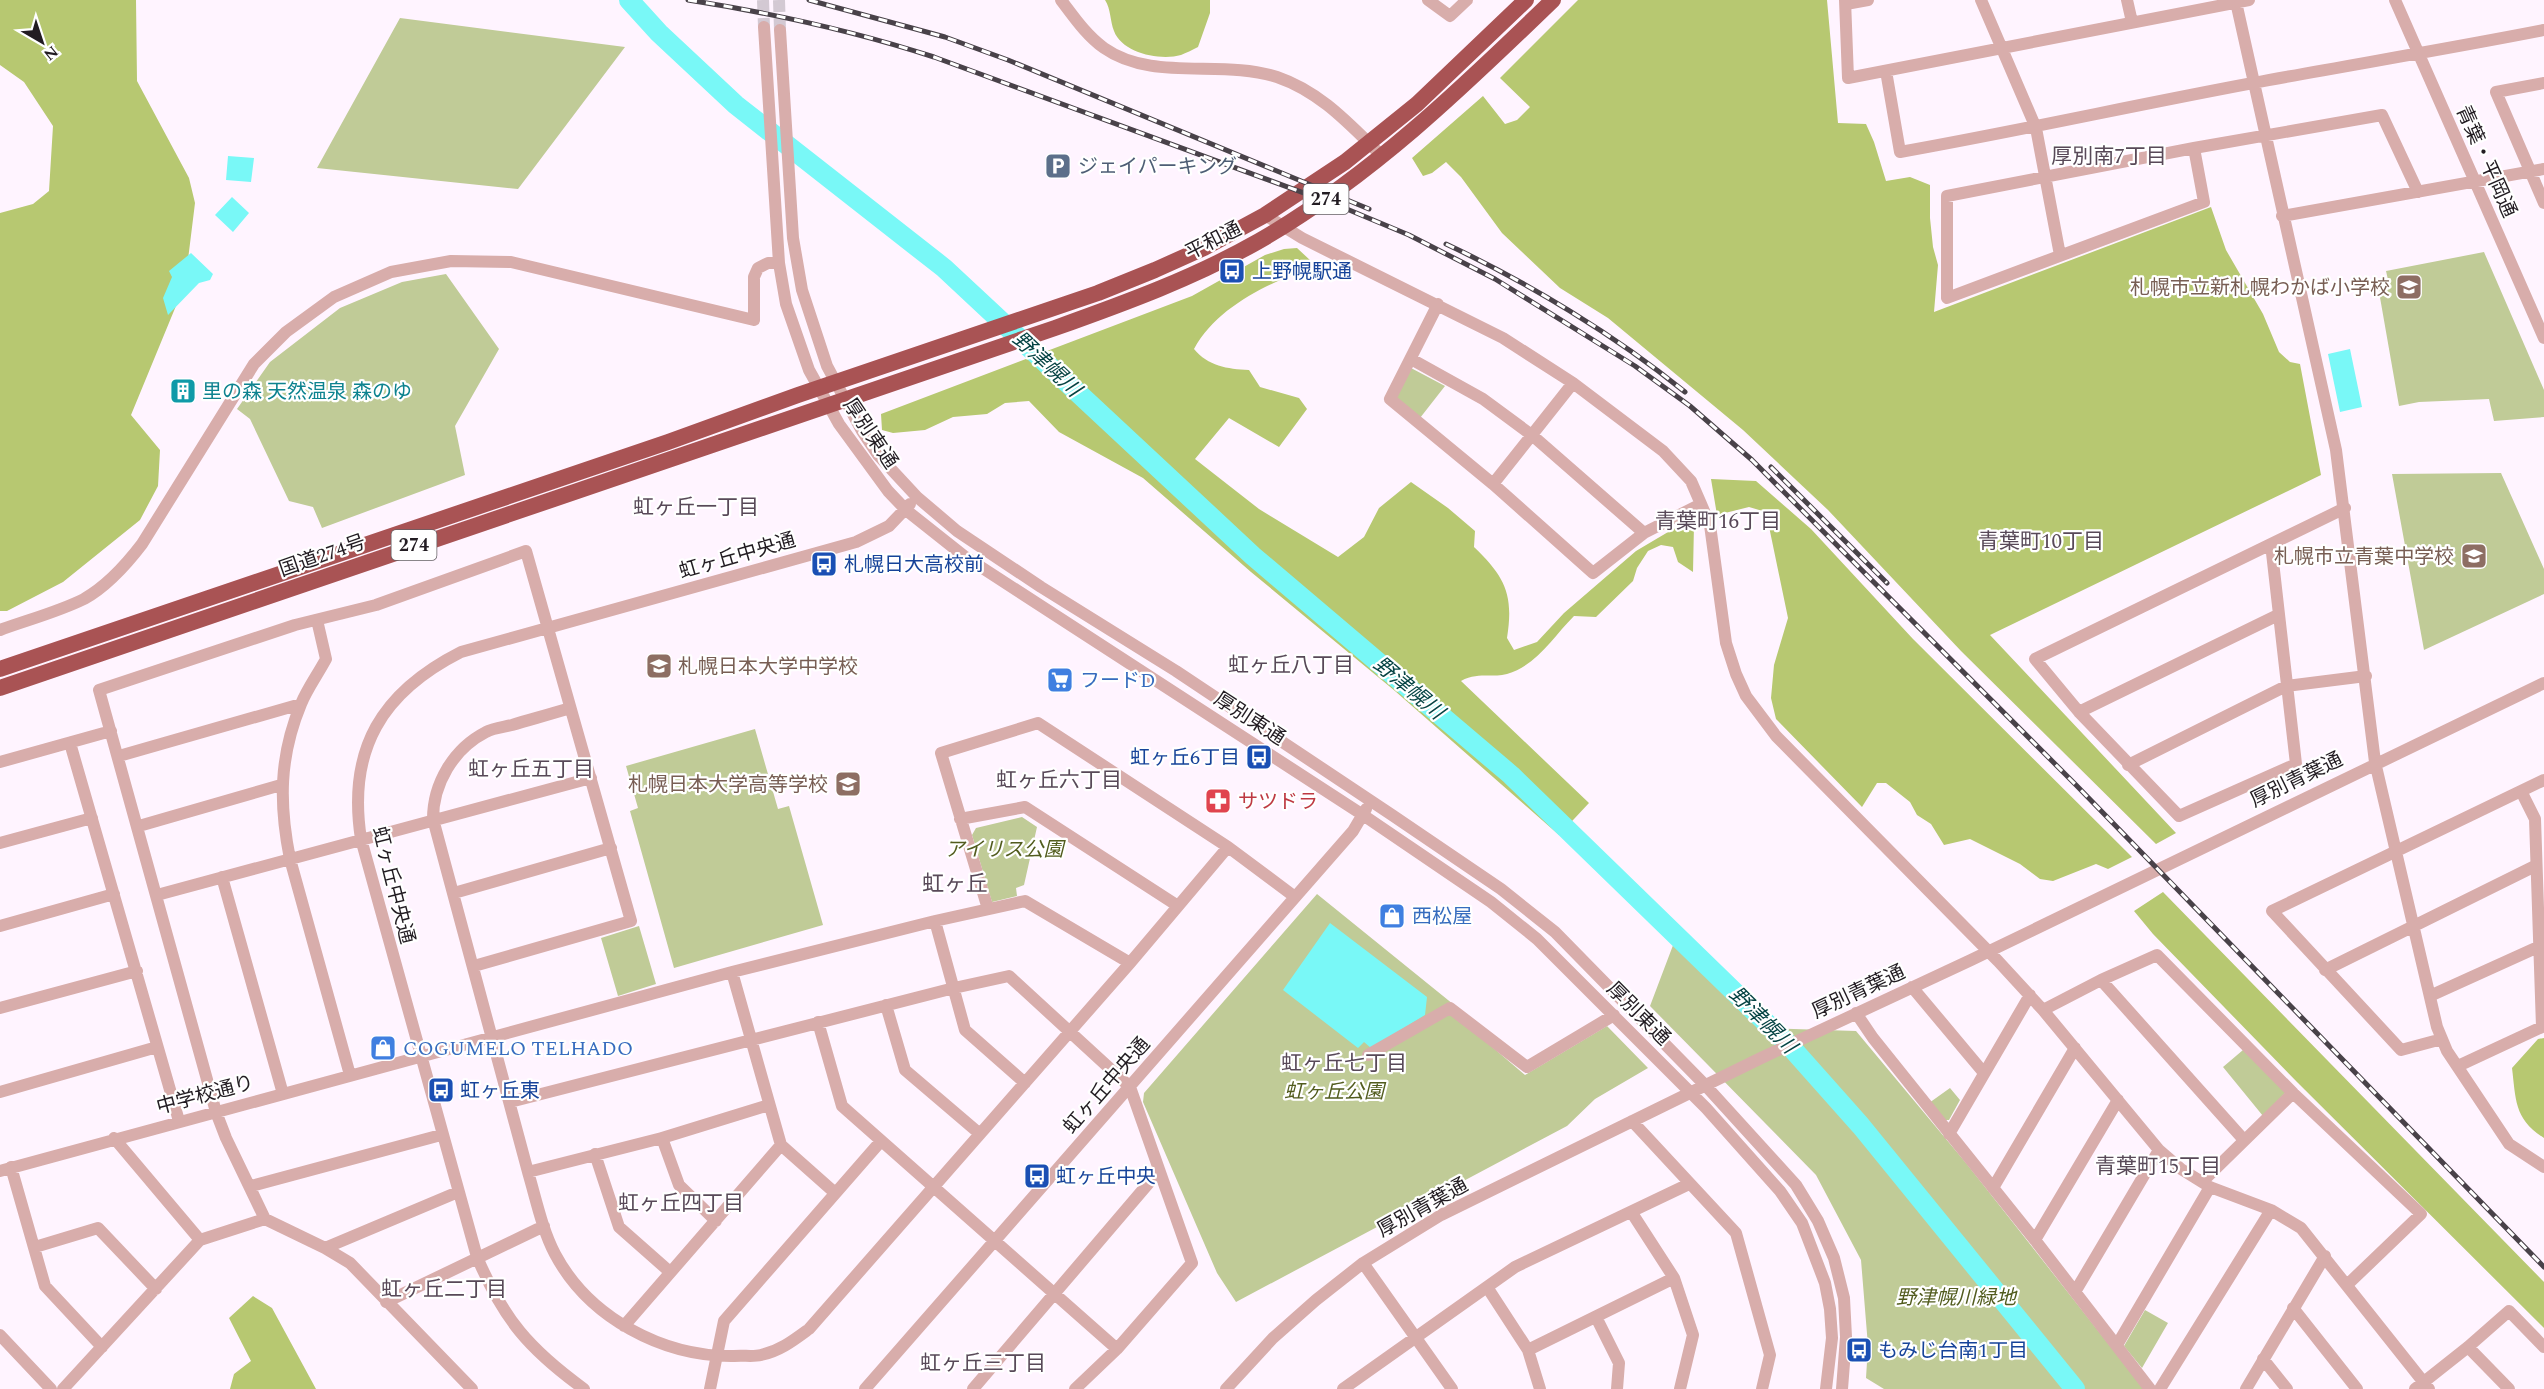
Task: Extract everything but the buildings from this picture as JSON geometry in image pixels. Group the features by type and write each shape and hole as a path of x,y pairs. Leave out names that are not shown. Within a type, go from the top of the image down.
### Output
{"highway":[{"name":"平和通","path":"827,386 1037,314 1155,270 1204,248 1265,215 1370,144 1434,88 1526,0"},
{"name":"平和通","path":"836,402 1055,328 1178,281 1249,246 1327,198 1382,156 1457,92 1553,0"},
{"name":"国道274号","path":"0,669 827,386"},
{"name":"国道274号","path":"0,688 836,402"}],"street":[{"path":"1061,0 1089,35 1119,57 1151,65 1226,68 1277,77 1307,90 1344,117 1382,156"},
{"path":"1428,0 1450,16 1467,0"},
{"path":"1868,0 1845,2 1848,78 2249,0"},
{"path":"1982,0 2036,128 2060,255"},
{"path":"2127,0 2132,22"},
{"name":"青葉・平岡通","path":"2395,0 2544,338"},
{"path":"2236,2 2336,450 2375,762 2442,1039 2510,1144 2544,1167"},
{"name":"厚別東通","path":"764,27 779,263 792,322 809,370 827,386 871,470 906,510 964,556 1363,815 1491,902 1537,939 1692,1093 1780,1191 1802,1223 1825,1283 1830,1310 1832,1338 1826,1389"},
{"name":"厚別東通","path":"780,30 793,238 802,290 824,359 827,386"},
{"path":"1886,71 1900,152 2036,128 2253,83 2419,55 2544,30"},
{"path":"2544,83 2496,92 2544,203"},
{"path":"2194,147 2204,202 1947,298 1947,196 2194,147 2382,115 2418,192"},
{"path":"2282,216 2544,169"},
{"path":"1265,215 1302,237 1503,338 1573,383 1663,451 1691,481 1710,525 1726,642 1746,696 1776,736 2030,995 2159,1150 2181,1169 2206,1185 2271,1210 2301,1228 2325,1256 2422,1387 2509,1311 2544,1347"},
{"path":"0,630 84,598 129,561 142,544 254,364 286,332 334,297 391,272 451,261 512,262 754,320 754,277 758,268 768,263 779,263"},
{"path":"1438,304 1390,399 1493,484 1593,573 1644,534 1701,504"},
{"path":"1410,359 1483,399 1533,436 1644,534"},
{"path":"1493,484 1573,383"},
{"name":"厚別東通","path":"836,402 917,497 957,531 1041,587 1176,671 1501,888 1555,932 1706,1086 1796,1185 1818,1221 1834,1258 1844,1298 1846,1387"},
{"name":"虹ヶ丘中央通","path":"584,1389 553,1366 529,1343 505,1314 477,1257 441,1135 361,839 357,784 363,757 375,728 389,706 405,688 433,666 461,652 856,543 889,526 917,497"},
{"path":"2271,544 2296,764 2179,816 2079,712 2036,659 2271,544 2345,508"},
{"path":"472,1389 350,1263 325,1248 265,1219 216,1112 139,826 99,690 295,625 398,598 526,551 631,921 474,966"},
{"path":"1032,601 1041,587"},
{"path":"2079,712 2278,615"},
{"path":"317,620 326,659 301,704 284,764 281,785 283,824 290,859 350,1075"},
{"path":"2128,765 2286,686 2366,676"},
{"name":"厚別青葉通","path":"1226,1389 1273,1338 1316,1300 1363,1263 1441,1215 2375,762 2544,683"},
{"path":"119,756 301,704"},
{"path":"570,708 486,732 469,745 452,761 440,783 433,801 433,819 528,1172 544,1226 556,1255 595,1305 624,1326 673,1347 716,1356 760,1355 788,1345 809,1329 1130,963 1228,847"},
{"path":"988,909 941,753 1038,723 1228,847 1295,897"},
{"path":"0,762 111,731"},
{"path":"70,743 179,1121"},
{"path":"157,895 591,778"},
{"path":"2442,1039 2401,1050 2272,911 2544,780"},
{"path":"139,826 281,785"},
{"path":"2458,1066 2542,1027 2535,866 2540,820 2521,791"},
{"name":"虹ヶ丘中央通","path":"865,1389 1353,831 1370,802"},
{"path":"960,819 1025,807 1178,906"},
{"path":"0,843 92,818"},
{"path":"454,893 610,848"},
{"path":"2325,970 2535,866"},
{"path":"222,877 283,1094"},
{"path":"0,926 114,894"},
{"name":"中学校通り","path":"6,1169 732,972 1025,901 1130,963"},
{"path":"935,921 964,1030 1025,1083"},
{"path":"2432,995 2538,947"},
{"path":"2043,1010 2101,980 2157,956 2293,1093 2421,1214 2347,1285"},
{"path":"0,1008 137,970"},
{"path":"732,972 781,1145 834,1192"},
{"path":"510,1102 818,1022 1010,976 1130,1087 1192,1263 1117,1349 1075,1389"},
{"path":"2101,980 2244,1140"},
{"path":"1912,987 1984,1073"},
{"path":"1949,1134 2030,995"},
{"path":"886,1005 905,1070 980,1134"},
{"path":"1368,1055 1450,1008 1527,1067 1614,1015"},
{"path":"1856,1013 1873,1038 2035,1240 2150,1389"},
{"path":"818,1022 842,1106 1117,1349"},
{"path":"0,1092 157,1047"},
{"path":"1993,1188 2075,1048"},
{"path":"2117,1345 2206,1185 2244,1140 2293,1093"},
{"path":"2035,1240 2118,1100"},
{"path":"528,1172 662,1137 770,1105"},
{"path":"1632,1121 1736,1233 1770,1355 1762,1389"},
{"path":"251,1186 441,1135"},
{"path":"662,1137 679,1185 716,1221"},
{"path":"114,1138 200,1240"},
{"path":"710,1389 724,1321 834,1192 881,1141"},
{"path":"624,1326 781,1145"},
{"path":"2074,1292 2159,1150"},
{"path":"595,1154 619,1227 670,1272"},
{"path":"6,1169 35,1247 45,1286 102,1347"},
{"path":"973,1389 1159,1171"},
{"path":"1343,1389 1515,1267 1689,1184"},
{"path":"325,1248 458,1192"},
{"path":"2160,1389 2271,1210"},
{"path":"1632,1213 1674,1278 1693,1335 1680,1389"},
{"path":"63,1389 200,1240 265,1219"},
{"path":"386,1302 544,1226"},
{"path":"35,1247 98,1228 156,1289"},
{"path":"2246,1389 2325,1256"},
{"path":"1363,1263 1452,1389"},
{"path":"1528,1350 1674,1278"},
{"path":"1487,1287 1528,1350 1540,1389"},
{"path":"2294,1308 2358,1389"},
{"path":"1596,1317 1619,1363 1617,1389"},
{"path":"0,1335 51,1389"},
{"path":"2468,1347 2509,1389"},
{"path":"2263,1359 2287,1389"},
{"path":"1829,1376 1846,1387"}],"green space":[{"path":"0,0 136,0 137,81 189,178 195,203 185,284 131,415 160,450 158,486 140,520 63,582 7,611 0,611 0,213 33,204 49,191 53,126 24,82 0,65"},
{"path":"1105,0 1210,0 1210,13 1198,47 1172,57 1153,56 1133,50 1118,39"},
{"path":"1578,0 1827,0 1838,123 1866,124 1886,181 1910,177 1930,185 1930,218 1933,247 1938,265 1934,312 2211,207 2226,250 2263,314 2279,352 2290,362 2300,364 2321,475 1990,635 2176,833 2156,844 1961,651 1828,510 1743,430 1608,318 1560,288 1502,233 1461,177 1446,162 1432,173 1423,176 1412,158 1483,96 1505,124 1517,120 1530,107 1500,78"},
{"path":"400,18 625,47 518,189 317,168"},
{"path":"1297,248 1311,261 1308,269 1276,282 1244,299 1215,321 1203,334 1194,349 1199,355 1218,366 1249,370 1260,387 1299,398 1307,409 1279,447 1229,418 1195,459 1259,509 1338,557 1364,537 1379,508 1411,482 1448,508 1475,531 1474,547 1500,577 1505,587 1509,609 1507,638 1514,650 1537,642 1564,613 1636,551 1685,522 1694,524 1693,572 1678,562 1673,547 1661,545 1648,551 1637,568 1633,581 1596,617 1574,616 1544,650 1518,670 1507,674 1479,676 1461,681 1589,803 1559,835 1395,691 1251,572 1143,478 1059,432 1029,401 1005,403 987,414 953,417 925,430 893,433 882,430 881,414 1192,296 1265,255 1284,249"},
{"path":"2484,252 2544,390 2544,417 2494,421 2489,399 2419,402 2399,406 2378,286 2389,284 2386,271"},
{"path":"446,274 499,349 455,426 465,475 322,528 313,507 289,501 250,419 237,409 270,362 340,308 402,282"},
{"path":"1411,368 1445,386 1420,418 1396,397"},
{"name":"札幌市立青葉中学校","path":"2501,473 2544,569 2544,594 2424,650 2392,474"},
{"path":"1711,479 1756,481 1811,529 1913,639 2132,857 2108,869 2096,864 2053,881 2040,879 2020,864 1970,839 1944,845 1931,824 1917,815 1910,802 1886,783 1877,783 1862,807 1776,719 1771,698 1774,665 1788,618 1766,512 1749,507 1717,515"},
{"path":"755,729 778,809 789,806 823,925 674,968 630,811 638,808 626,766"},
{"name":"アイリス公園","path":"1022,817 1037,827 1024,885 1016,888 1017,896 992,902 972,835 976,828"},
{"path":"2163,892 2544,1282 2544,1328 2297,1082 2153,934 2134,911"},
{"name":"虹ヶ丘公園","path":"1317,894 1469,1017 1464,1023 1525,1075 1607,1026 1648,1068 1595,1099 1567,1126 1236,1302 1217,1273 1143,1102 1144,1093"},
{"path":"639,926 656,984 618,996 601,938"},
{"name":"野津幌川緑地","path":"1675,940 1760,1028 1856,1031 1966,1163 2144,1389 1884,1389 1866,1378 1868,1346 1861,1260 1816,1175 1650,1006"},
{"path":"2544,1038 2544,1138 2527,1124 2518,1108 2512,1068 2538,1039"},
{"path":"2243,1050 2286,1092 2263,1116 2223,1067"},
{"path":"1950,1088 1960,1100 1949,1120 1944,1120 1929,1103"},
{"path":"253,1296 272,1308 316,1389 230,1389 234,1374 251,1361 229,1318"},
{"path":"2145,1310 2168,1323 2142,1368 2124,1346"}],"water":[{"path":"228,156 254,158 251,182 226,180"},
{"path":"232,197 249,213 233,232 215,215"},
{"path":"191,253 213,274 210,280 199,283 168,315 163,298 172,277 169,271"},
{"path":"2350,349 2362,407 2340,412 2328,354"},
{"path":"1330,923 1427,997 1425,1015 1371,1048 1364,1042 1358,1048 1283,990"}],"waterway":[{"name":"野津幌川","path":"629,0 659,33 736,105 944,268 1253,556 1511,775 1789,1045 1861,1126 2075,1389"}],"tunnel":[{"path":"763,0 764,27"},
{"path":"779,0 780,30"}],"railway":[{"path":"688,0 813,24 934,57 1342,207 1409,235 1495,279 1635,366 1690,406 1752,460 2076,785 2544,1267"},
{"path":"809,0 945,37 1008,60 1369,209"},
{"path":"1446,244 1508,275 1570,311 1630,350 1685,392"},
{"path":"1771,467 1887,583"}],"place":[{"name":"ジェイパーキング","path":"1058,166"},
{"name":"上野幌駅通","path":"1232,271"},
{"name":"札幌市立新札幌わかば小学校","path":"2409,287"},
{"name":"里の森 天然温泉 森のゆ","path":"183,391"},
{"name":"札幌市立青葉中学校","path":"2474,556"},
{"name":"札幌日大高校前","path":"824,564"},
{"name":"札幌日本大学中学校","path":"659,666"},
{"name":"フードD","path":"1060,680"},
{"name":"虹ヶ丘6丁目","path":"1259,757"},
{"name":"札幌日本大学高等学校","path":"848,784"},
{"name":"サツドラ","path":"1218,801"},
{"name":"西松屋","path":"1392,916"},
{"name":"COGUMELO TELHADO","path":"383,1048"},
{"name":"虹ヶ丘東","path":"441,1090"},
{"name":"虹ヶ丘中央","path":"1037,1176"},
{"name":"もみじ台南1丁目","path":"1859,1350"}],"district":[{"name":"厚別南7丁目","path":"2109,156"},
{"name":"虹ヶ丘一丁目","path":"696,507"},
{"name":"青葉町16丁目","path":"1718,521"},
{"name":"青葉町10丁目","path":"2041,541"},
{"name":"虹ヶ丘八丁目","path":"1291,665"},
{"name":"虹ヶ丘五丁目","path":"531,769"},
{"name":"虹ヶ丘六丁目","path":"1059,780"},
{"name":"虹ヶ丘","path":"955,883"},
{"name":"虹ヶ丘七丁目","path":"1344,1063"},
{"name":"青葉町15丁目","path":"2158,1166"},
{"name":"虹ヶ丘四丁目","path":"681,1203"},
{"name":"虹ヶ丘二丁目","path":"444,1289"},
{"name":"虹ヶ丘三丁目","path":"983,1363"}]}
